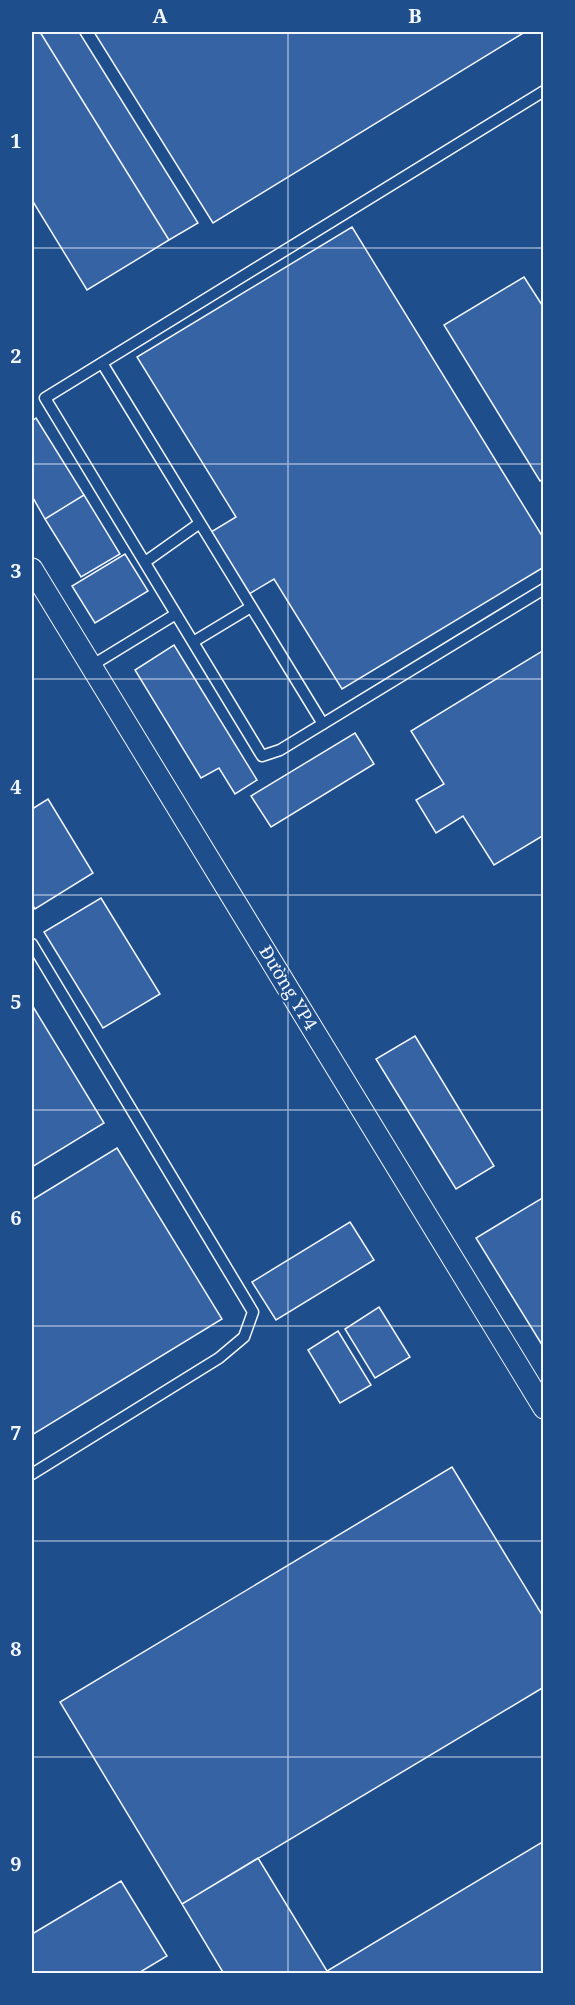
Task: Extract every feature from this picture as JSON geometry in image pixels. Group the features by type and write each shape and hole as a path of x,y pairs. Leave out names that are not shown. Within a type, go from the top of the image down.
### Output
{"street":[{"name":"Đường YP4","path":"32,569 543,1408"}],"lane":[{"path":"543,91 45,398 262,756 280,750 543,589"},
{"path":"102,363 322,724"},
{"path":"145,562 200,523"},
{"path":"193,642 251,607"},
{"path":"91,666 176,614"},
{"path":"32,944 253,1312 244,1337 219,1358 32,1474"}],"building":[{"path":"32,32 40,32 169,240 87,290 32,200"},
{"path":"40,32 79,32 198,223 169,240"},
{"path":"94,32 525,32 213,223"},
{"path":"352,227 544,539 544,567 342,689 274,579 249,594 211,532 236,517 137,357"},
{"path":"524,277 544,308 544,479 540,481 444,325"},
{"path":"36,418 84,495 45,519 32,496 32,421"},
{"path":"84,495 120,554 81,577 45,519"},
{"path":"125,554 148,591 95,623 72,586"},
{"path":"174,645 257,780 235,794 219,768 201,778 135,670"},
{"path":"544,650 544,835 494,865 463,816 436,833 416,800 444,784 411,731"},
{"path":"355,733 374,764 271,827 251,796"},
{"path":"48,799 93,873 35,909 32,904 32,809"},
{"path":"101,898 160,994 103,1028 44,932"},
{"path":"32,1005 104,1123 32,1167"},
{"path":"415,1036 494,1166 456,1189 376,1059"},
{"path":"117,1148 222,1319 32,1435 32,1200"},
{"path":"544,1197 544,1348 476,1238"},
{"path":"350,1222 374,1260 276,1320 252,1282"},
{"path":"379,1307 410,1357 375,1378 345,1329"},
{"path":"338,1331 371,1385 340,1403 308,1350"},
{"path":"452,1467 544,1618 544,1687 182,1904 60,1702"},
{"path":"544,1841 544,1974 322,1974"},
{"path":"258,1858 327,1971 322,1974 224,1974 182,1904"},
{"path":"121,1881 167,1956 137,1974 32,1974 32,1934"}]}
